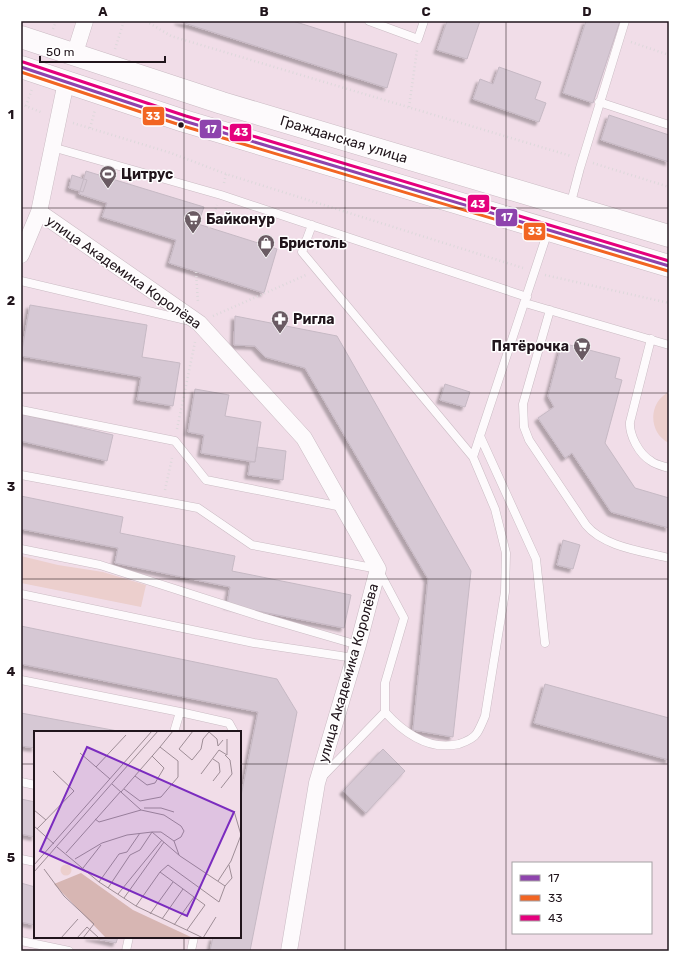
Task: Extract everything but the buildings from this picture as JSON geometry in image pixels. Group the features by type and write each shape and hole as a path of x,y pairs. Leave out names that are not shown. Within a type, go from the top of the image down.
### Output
{"main road":[{"name":"Гражданская улица","path":"21,37 74,56 669,236"},
{"path":"66,82 74,56"},
{"name":"Гражданская улица","path":"21,67 184,121 669,266"}],"street":[{"path":"74,56 85,21"},
{"name":"улица Академика Королёва","path":"66,82 39,212 199,323 304,438 378,569 356,651 317,782 289,951"},
{"path":"21,254 39,212"}],"lane":[{"path":"369,21 418,39 424,21"},
{"path":"570,207 599,102 625,21"},
{"path":"599,102 669,125"},
{"path":"52,147 221,195 312,224 526,300 550,310 669,345"},
{"path":"21,475 198,508 252,545 378,569 404,618 386,683 385,712 395,724 426,743 446,747 464,743 477,734 485,716 505,592 506,553 494,509 485,482 473,457 302,252 312,224"},
{"path":"473,457 548,231"},
{"path":"21,281 199,323"},
{"path":"550,310 523,404 524,427 529,440 586,525 594,534 605,541 669,558"},
{"path":"651,340 630,422 630,431 647,459 657,465 669,468"},
{"path":"21,410 175,441 206,480 342,507"},
{"path":"480,436 536,559 545,643"},
{"path":"21,549 100,565 262,617 356,651"},
{"path":"21,594 254,643 356,651"},
{"path":"21,680 230,723 234,731"},
{"path":"174,731 180,712"},
{"path":"317,782 385,712"},
{"path":"21,782 34,785"},
{"path":"21,859 34,862"},
{"path":"126,951 129,938"},
{"path":"191,951 194,938"},
{"path":"21,941 69,951"}],"path":[{"path":"113,53 124,21"},
{"path":"146,21 171,36 577,158"},
{"path":"409,107 419,36"},
{"path":"619,38 669,55"},
{"path":"26,106 32,87"},
{"path":"21,104 58,118 171,153 226,174 535,272 669,303"},
{"path":"90,128 96,106"},
{"path":"589,161 669,187"},
{"path":"199,323 317,270"},
{"path":"163,502 199,323 196,272"}],"shaded area":[{"path":"669,392 669,443 657,432 653,418 657,403"},
{"path":"21,556 58,565 103,572 146,585 141,607 21,583"}],"transit line":[{"name":"43","path":"23,62 186,116 669,261"},
{"name":"17","path":"21,67 184,121 669,266"},
{"name":"33","path":"21,72 183,126 668,271"}],"place":[{"name":"Цитрус","path":"108,189"},
{"name":"Байконур","path":"193,234"},
{"name":"Бристоль","path":"266,258"},
{"name":"Ригла","path":"280,334"},
{"name":"Пятёрочка","path":"582,361"}]}
